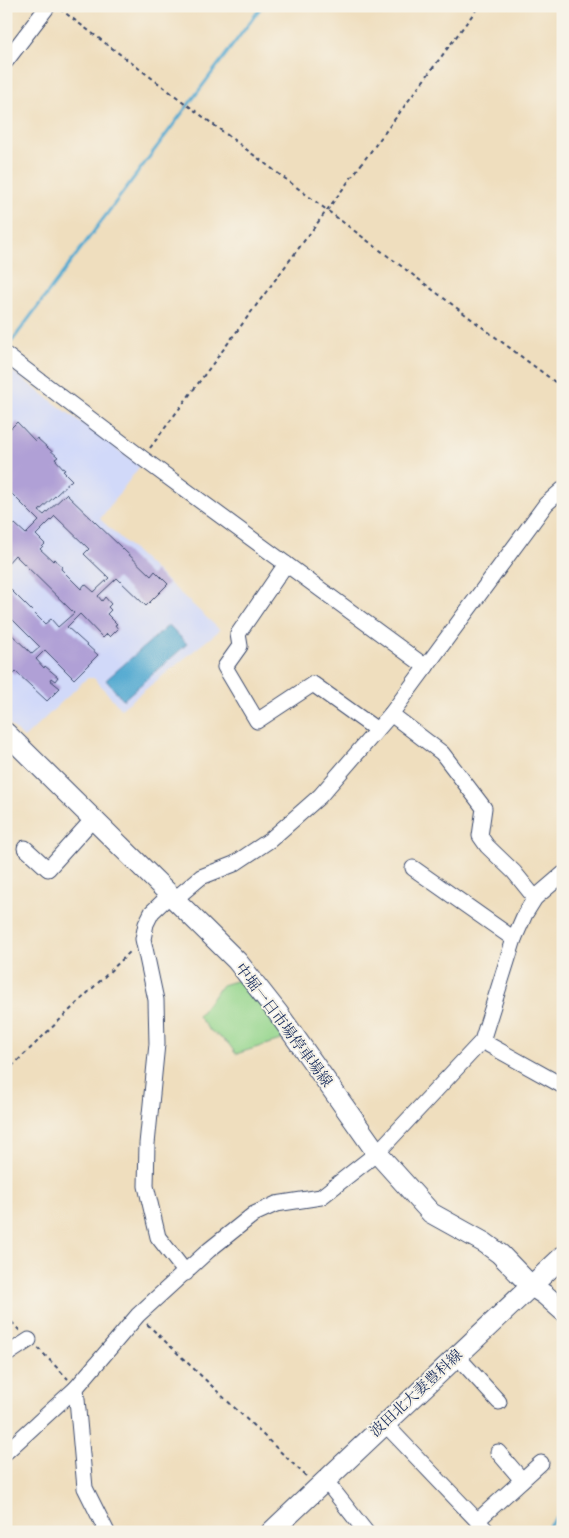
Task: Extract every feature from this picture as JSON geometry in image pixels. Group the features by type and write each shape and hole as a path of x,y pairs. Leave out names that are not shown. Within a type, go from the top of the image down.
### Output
{"main road":[{"name":"中堀一日市場停車場線","path":"9,741 94,818 237,961 278,1013 377,1153 431,1213 500,1254 530,1285 545,1294 563,1311"},
{"name":"波田北大妻豊科線","path":"271,1532 530,1285 563,1256"}],"street":[{"path":"6,61 48,6"},
{"path":"6,355 142,458 426,667"},
{"path":"186,1273 158,1237 146,1186 147,1144 157,1044 156,1000 143,939 146,924 152,912 201,877 234,864 270,840 320,796 391,714 546,504 563,489"},
{"path":"286,564 238,634 240,646 225,667 257,721 313,684 377,730"},
{"path":"391,714 442,753 484,808 480,836 487,846 514,872 535,898"},
{"path":"25,848 48,869 94,818"},
{"path":"413,868 514,939"},
{"path":"6,1452 76,1388 138,1315 209,1250 254,1214 276,1204 321,1197 377,1153 482,1041 514,939 525,914 535,898 563,874"},
{"path":"482,1041 563,1086"},
{"path":"6,1355 30,1340"},
{"path":"456,1355 499,1402"},
{"path":"76,1388 85,1488 107,1532"},
{"path":"384,1423 488,1532"},
{"path":"498,1452 522,1480"},
{"path":"478,1520 542,1463"},
{"path":"321,1483 366,1532"}],"path":[{"path":"56,6 563,388"},
{"path":"142,458 479,6"},
{"path":"6,1072 143,939"},
{"path":"138,1315 321,1483"},
{"path":"6,1316 76,1388"}],"shaded area":[{"path":"6,367 140,466 100,519 220,630 121,709 94,678 87,678 24,738 6,721"}],"green space":[{"path":"245,978 287,1038 236,1054 228,1043 208,1029 198,1016 222,985"}],"water":[{"path":"169,625 187,644 123,700 106,680"}],"building":[{"path":"17,422 35,441 37,438 58,457 55,459 72,480 39,511 44,515 66,494 151,576 155,571 168,584 146,606 117,578 98,596 102,601 105,597 111,604 108,607 111,610 107,614 117,624 115,625 118,629 110,637 107,634 103,638 80,614 67,627 98,655 74,679 45,650 36,659 44,668 45,666 58,677 55,681 51,678 50,680 60,688 47,701 16,672 14,674 8,668 10,665 6,661 6,629 32,654 40,647 6,613 6,585 45,624 51,619 58,627 74,613 15,555 6,565 6,532 15,524 26,534 39,521 6,488 6,433","holes":["55,516 89,549 84,554 109,578 94,592 85,584 81,589 61,569 62,567 55,559 53,561 40,549 45,544 36,535"]}],"waterway":[{"path":"12,341 262,6"},
{"path":"544,1532 563,1510"}]}
